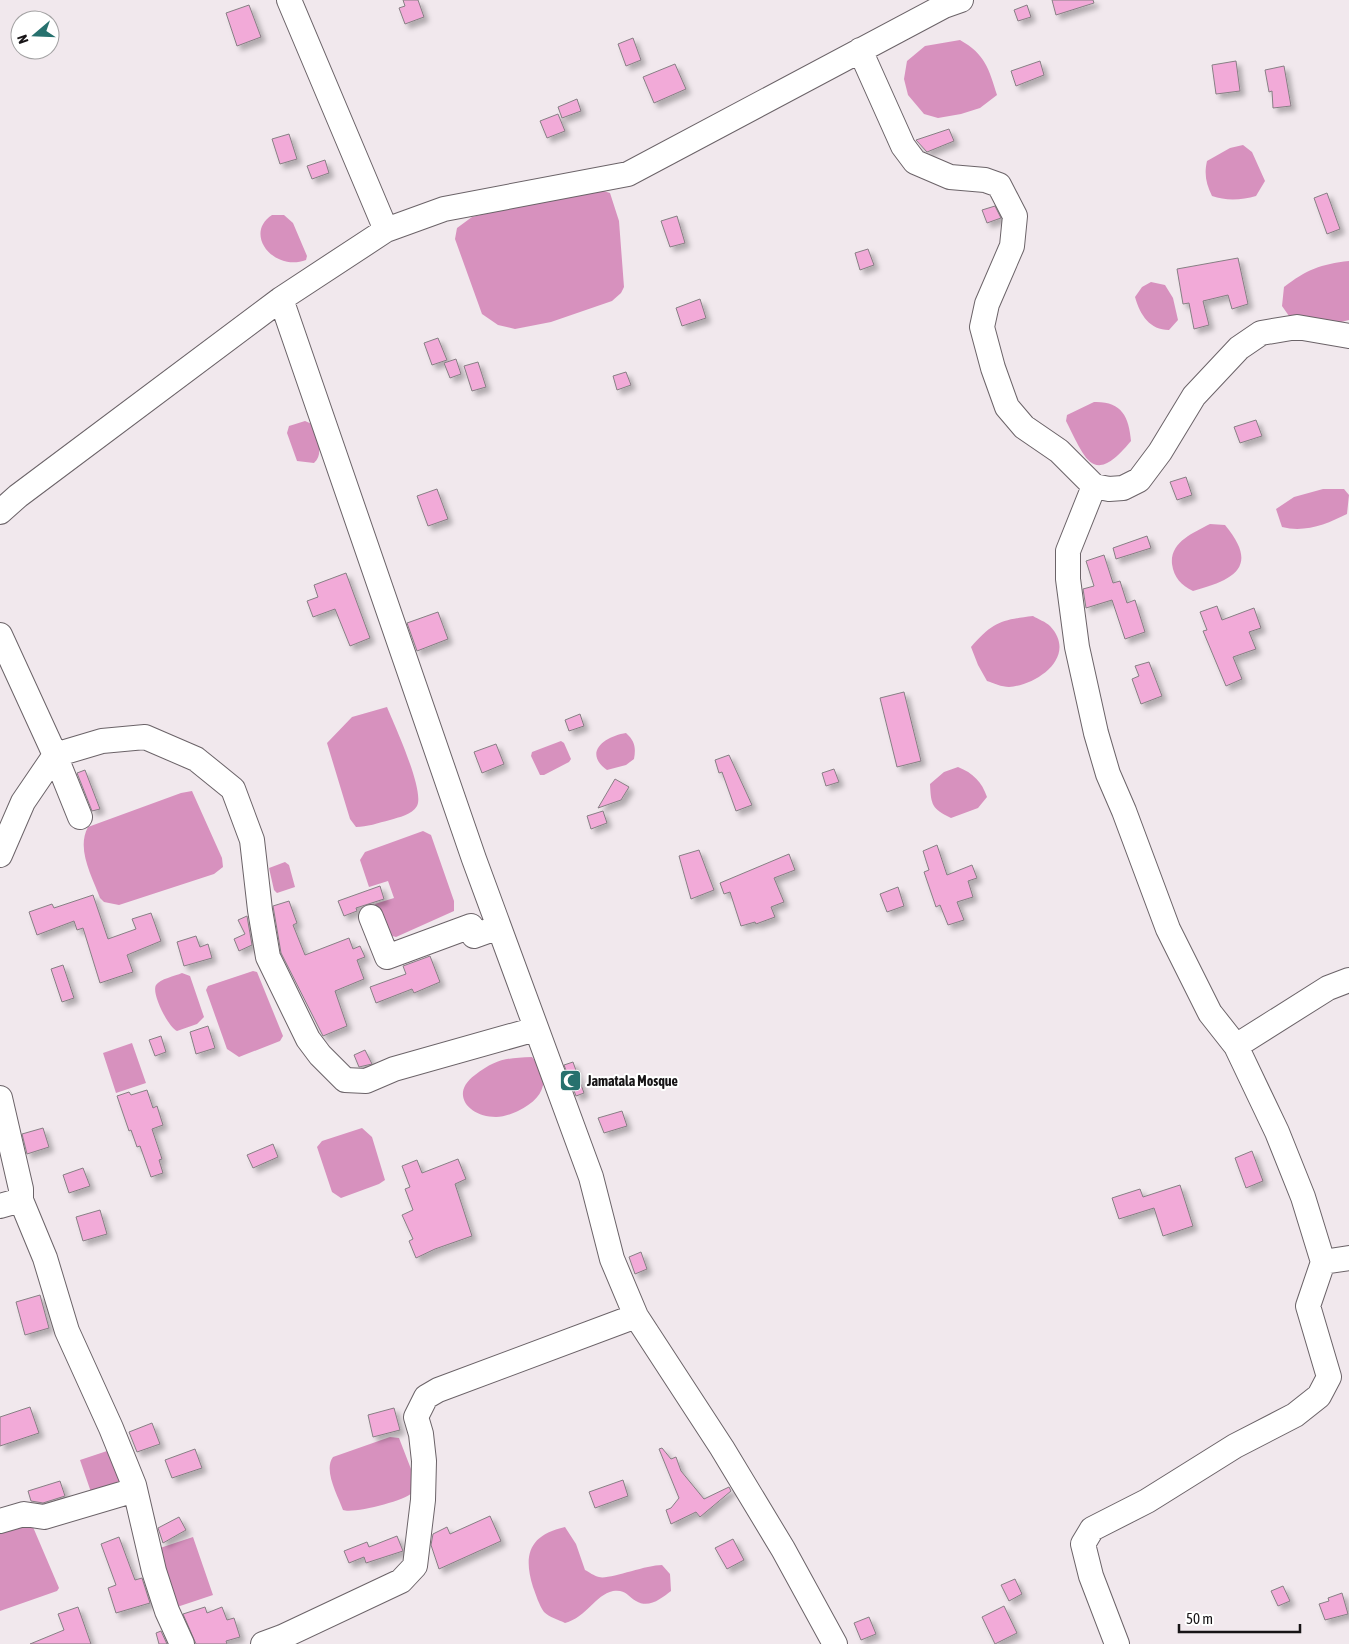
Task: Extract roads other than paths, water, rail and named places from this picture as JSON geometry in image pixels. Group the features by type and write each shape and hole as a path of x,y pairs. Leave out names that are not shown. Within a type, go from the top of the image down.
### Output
{"street":[{"path":"289,0 386,230"},
{"path":"0,512 18,496 281,299 386,230 444,209 628,174 944,6 961,0"},
{"path":"860,50 903,146 915,162 950,176 985,180 999,186 1015,216 1012,246 987,304 982,327 993,368 1007,407 1024,427 1059,451 1094,486 1109,489 1123,488 1139,480 1160,452 1194,396 1240,348 1261,333 1297,327 1349,336"},
{"path":"281,299 499,927 591,1176 612,1258 636,1316 748,1490 835,1644"},
{"path":"1094,486 1072,538 1068,551 1068,570 1076,647 1096,733 1108,774 1168,929 1210,1013 1236,1046 1277,1132 1296,1178 1323,1262 1308,1306 1329,1377 1319,1396 1295,1415 1235,1446 1147,1501 1092,1529 1083,1544 1091,1576 1117,1644"},
{"path":"0,635 55,756 80,817"},
{"path":"0,854 23,802 55,756 102,741 146,737 196,759 233,788 252,840 260,910 268,957 308,1039 320,1055 345,1080 366,1080 394,1069 536,1028"},
{"path":"372,916 387,957 471,926 474,936 499,927"},
{"path":"1236,1046 1328,988 1349,980"},
{"path":"0,1098 21,1189 10,1203 45,1258 67,1331 111,1428 135,1490 154,1571 167,1611 182,1644"},
{"path":"1323,1262 1349,1258"},
{"path":"263,1644 282,1638 401,1581 415,1566 423,1500 424,1460 421,1434 416,1417 426,1397 462,1381 522,1361 636,1316"},
{"path":"0,1522 24,1514 44,1517 135,1490"}],"place":[{"name":"Jamatala Mosque","path":"571,1081"}]}
